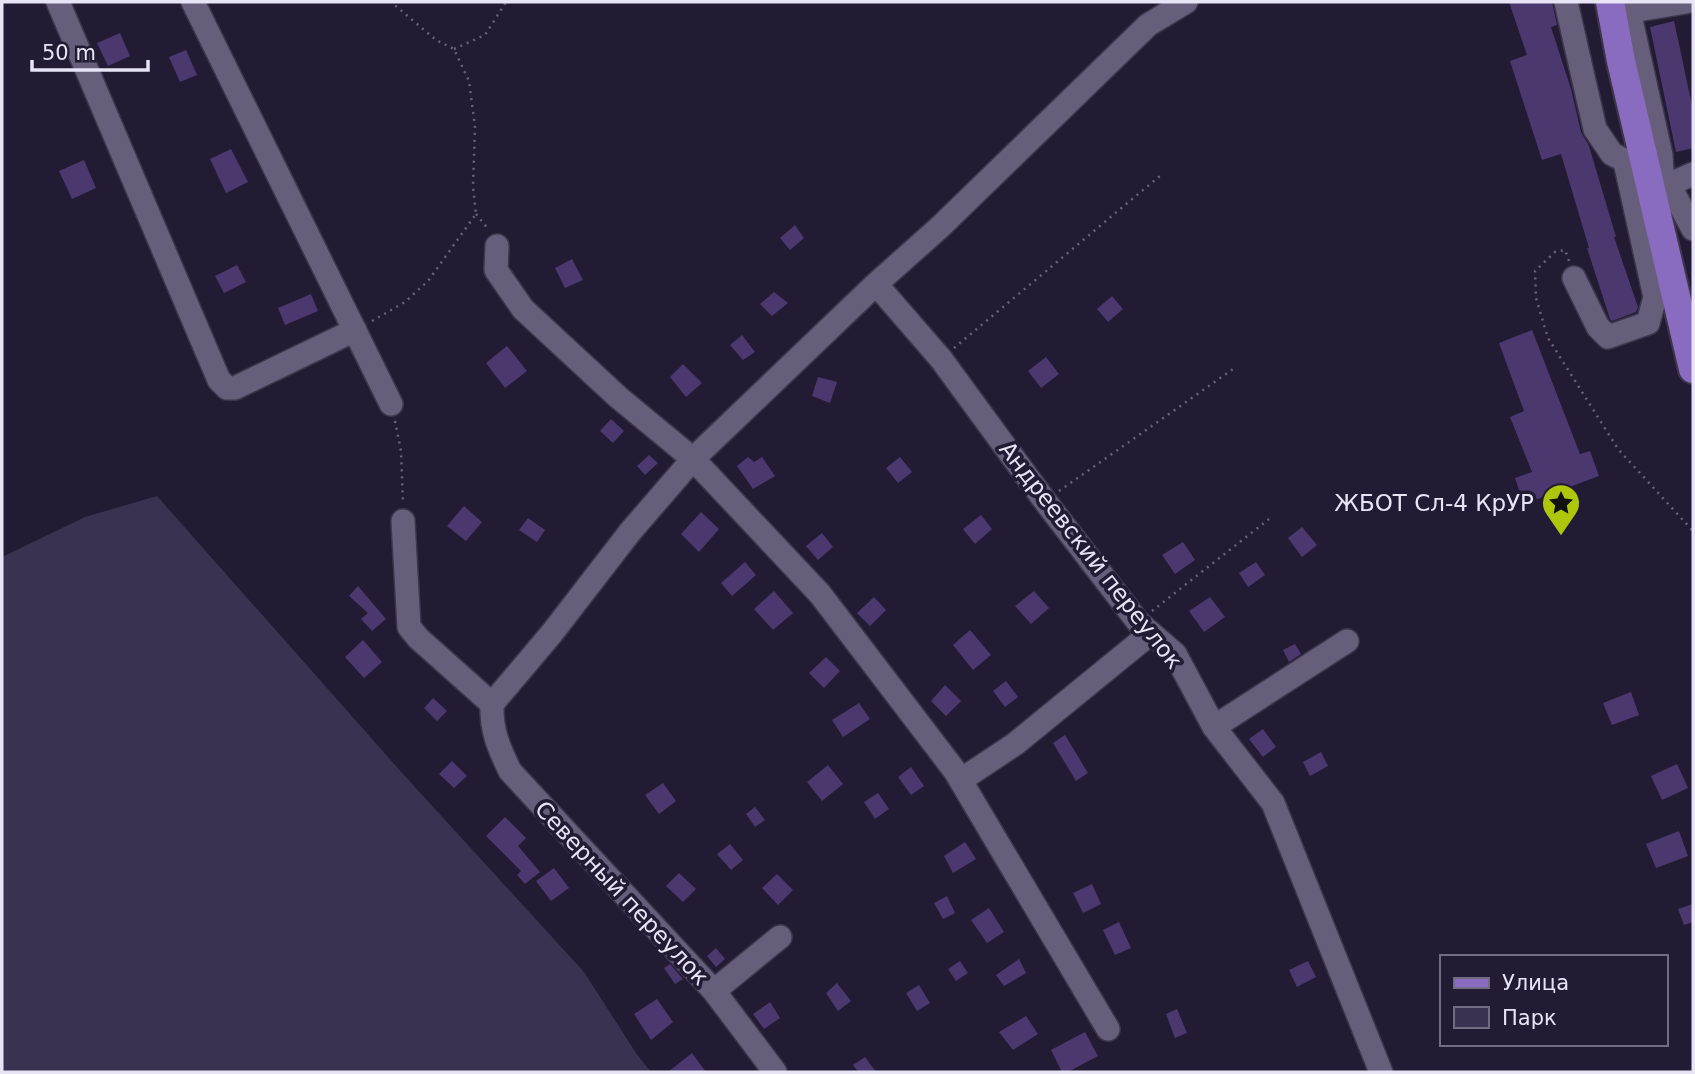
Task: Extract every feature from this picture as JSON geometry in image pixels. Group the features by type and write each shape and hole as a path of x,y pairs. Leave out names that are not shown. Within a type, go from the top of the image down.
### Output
{"main road":[{"path":"1617,9 1620,61 1657,188 1693,369"}],"street":[{"path":"58,2 219,380 227,388 235,388 355,330"},
{"path":"193,2 391,404"},
{"path":"1566,2 1595,130 1612,153 1657,188 1675,196 1693,229"},
{"path":"1617,9 1686,2"},
{"path":"403,522 409,627 492,704 552,633 629,532 693,459 876,284 940,227 1148,25 1182,3"},
{"path":"1574,278 1598,327 1608,337 1648,323 1656,297 1624,160"},
{"path":"1657,188 1693,174"},
{"path":"497,246 496,270 523,309 618,397 693,459 820,594 956,771 1108,1029"},
{"name":"Андреевский переулок","path":"876,284 941,359 1045,501 1144,627 1175,654 1214,727 1273,803 1381,1072"},
{"path":"961,780 1015,744 1144,627"},
{"path":"1214,727 1347,641"},
{"name":"Северный переулок","path":"492,704 496,743 510,771 714,991 775,1072"},
{"path":"714,991 780,937"}],"path":[{"path":"355,330 405,302 428,281 476,214 473,187 475,127 469,81 454,49 436,40 391,2"},
{"path":"454,49 485,34 506,2"},
{"path":"941,359 1161,175"},
{"path":"1574,278 1565,250 1555,252 1535,271 1536,298 1549,338 1618,449 1693,531"},
{"path":"1045,501 1236,367"},
{"path":"391,404 401,452 403,522"},
{"path":"1144,627 1269,519"}],"green space":[{"path":"157,496 403,774 584,972 651,1072 2,1072 2,557 85,517"}],"building":[{"path":"1509,2 1552,2 1557,25 1551,27 1571,89 1581,132 1589,146 1614,237 1638,307 1636,312 1612,321 1587,248 1561,154 1542,160 1510,61 1527,55"},
{"path":"1674,21 1693,110 1693,148 1676,152 1650,27"},
{"path":"120,33 130,56 108,66 97,43"},
{"path":"186,50 197,75 180,82 169,57"},
{"path":"231,149 248,182 226,193 210,159"},
{"path":"84,160 96,188 72,199 59,171"},
{"path":"795,225 804,238 790,250 780,238"},
{"path":"572,259 583,280 565,288 555,268"},
{"path":"237,265 246,282 224,293 215,276"},
{"path":"774,292 788,303 772,316 760,304"},
{"path":"311,294 318,311 285,325 278,308"},
{"path":"1112,296 1123,309 1108,322 1097,309"},
{"path":"1532,330 1580,454 1590,451 1599,476 1524,504 1515,478 1532,472 1510,417 1524,411 1499,343"},
{"path":"742,335 755,352 743,360 730,345"},
{"path":"507,346 527,371 505,388 486,363"},
{"path":"1046,357 1059,374 1041,388 1028,371"},
{"path":"683,364 702,383 686,397 670,377"},
{"path":"818,377 837,382 830,403 812,396"},
{"path":"611,419 624,431 613,443 600,431"},
{"path":"649,455 658,463 645,475 637,466"},
{"path":"748,457 754,462 762,457 775,476 753,489 737,466"},
{"path":"900,457 912,472 898,483 886,468"},
{"path":"464,506 482,522 466,541 447,526"},
{"path":"701,512 719,529 699,552 681,534"},
{"path":"981,515 992,529 975,544 963,529"},
{"path":"528,518 545,530 537,542 519,530"},
{"path":"1302,527 1317,545 1302,557 1288,538"},
{"path":"822,533 833,547 818,560 806,546"},
{"path":"1183,542 1195,560 1175,574 1162,555"},
{"path":"745,562 756,575 732,596 721,583"},
{"path":"1256,562 1265,575 1248,587 1239,573"},
{"path":"358,586 386,619 372,631 361,619 368,613 349,596"},
{"path":"774,591 793,613 773,630 754,609"},
{"path":"1034,591 1049,608 1031,624 1015,606"},
{"path":"874,597 886,610 870,626 857,613"},
{"path":"1210,597 1225,617 1204,632 1189,611"},
{"path":"970,630 991,655 973,670 953,645"},
{"path":"363,640 382,662 364,678 345,657"},
{"path":"1295,644 1301,654 1289,662 1283,650"},
{"path":"826,657 840,671 824,688 809,673"},
{"path":"1006,681 1018,697 1005,707 993,691"},
{"path":"945,685 961,701 946,716 931,701"},
{"path":"1631,692 1639,715 1612,725 1603,703"},
{"path":"433,698 447,711 437,721 424,708"},
{"path":"859,703 870,719 843,737 832,720"},
{"path":"1263,729 1276,747 1263,757 1249,739"},
{"path":"1065,735 1088,773 1076,781 1053,743"},
{"path":"1321,752 1328,766 1310,776 1303,762"},
{"path":"452,761 467,776 454,788 439,774"},
{"path":"1677,764 1688,788 1662,800 1651,776"},
{"path":"828,765 843,784 822,801 807,782"},
{"path":"911,767 924,786 911,795 898,777"},
{"path":"663,783 676,801 659,814 645,795"},
{"path":"878,793 889,809 875,819 864,802"},
{"path":"755,807 765,820 755,827 746,814"},
{"path":"505,817 526,838 518,846 540,872 525,884 517,875 521,871 486,836"},
{"path":"1679,831 1688,856 1656,868 1646,844"},
{"path":"965,842 976,859 953,873 944,856"},
{"path":"730,844 743,860 731,870 717,854"},
{"path":"554,868 569,888 551,901 536,881"},
{"path":"679,873 696,889 683,902 666,886"},
{"path":"777,874 793,890 778,905 762,888"},
{"path":"1092,884 1101,904 1083,913 1073,893"},
{"path":"947,896 955,913 943,919 934,903"},
{"path":"1693,904 1693,922 1684,925 1678,909"},
{"path":"989,908 1004,932 987,943 971,920"},
{"path":"1119,922 1131,948 1115,955 1103,930"},
{"path":"716,948 725,959 716,967 707,956"},
{"path":"1019,959 1026,973 1004,986 996,975"},
{"path":"960,961 968,973 956,981 948,969"},
{"path":"1308,961 1316,977 1297,987 1289,970"},
{"path":"670,964 683,979 675,984 664,968"},
{"path":"837,983 851,1001 838,1011 826,993"},
{"path":"919,985 930,1003 917,1011 906,993"},
{"path":"657,999 673,1022 651,1040 634,1014"},
{"path":"770,1002 780,1018 764,1029 753,1014"},
{"path":"1177,1009 1187,1033 1175,1038 1166,1014"},
{"path":"1026,1016 1038,1034 1013,1050 999,1032"},
{"path":"1085,1032 1098,1056 1068,1072 1062,1072 1051,1050"},
{"path":"692,1053 706,1072 668,1072"},
{"path":"865,1057 876,1072 858,1072 853,1065"}],"place":[{"name":"ЖБОТ Сл-4 КрУР","path":"1561,537"}]}
